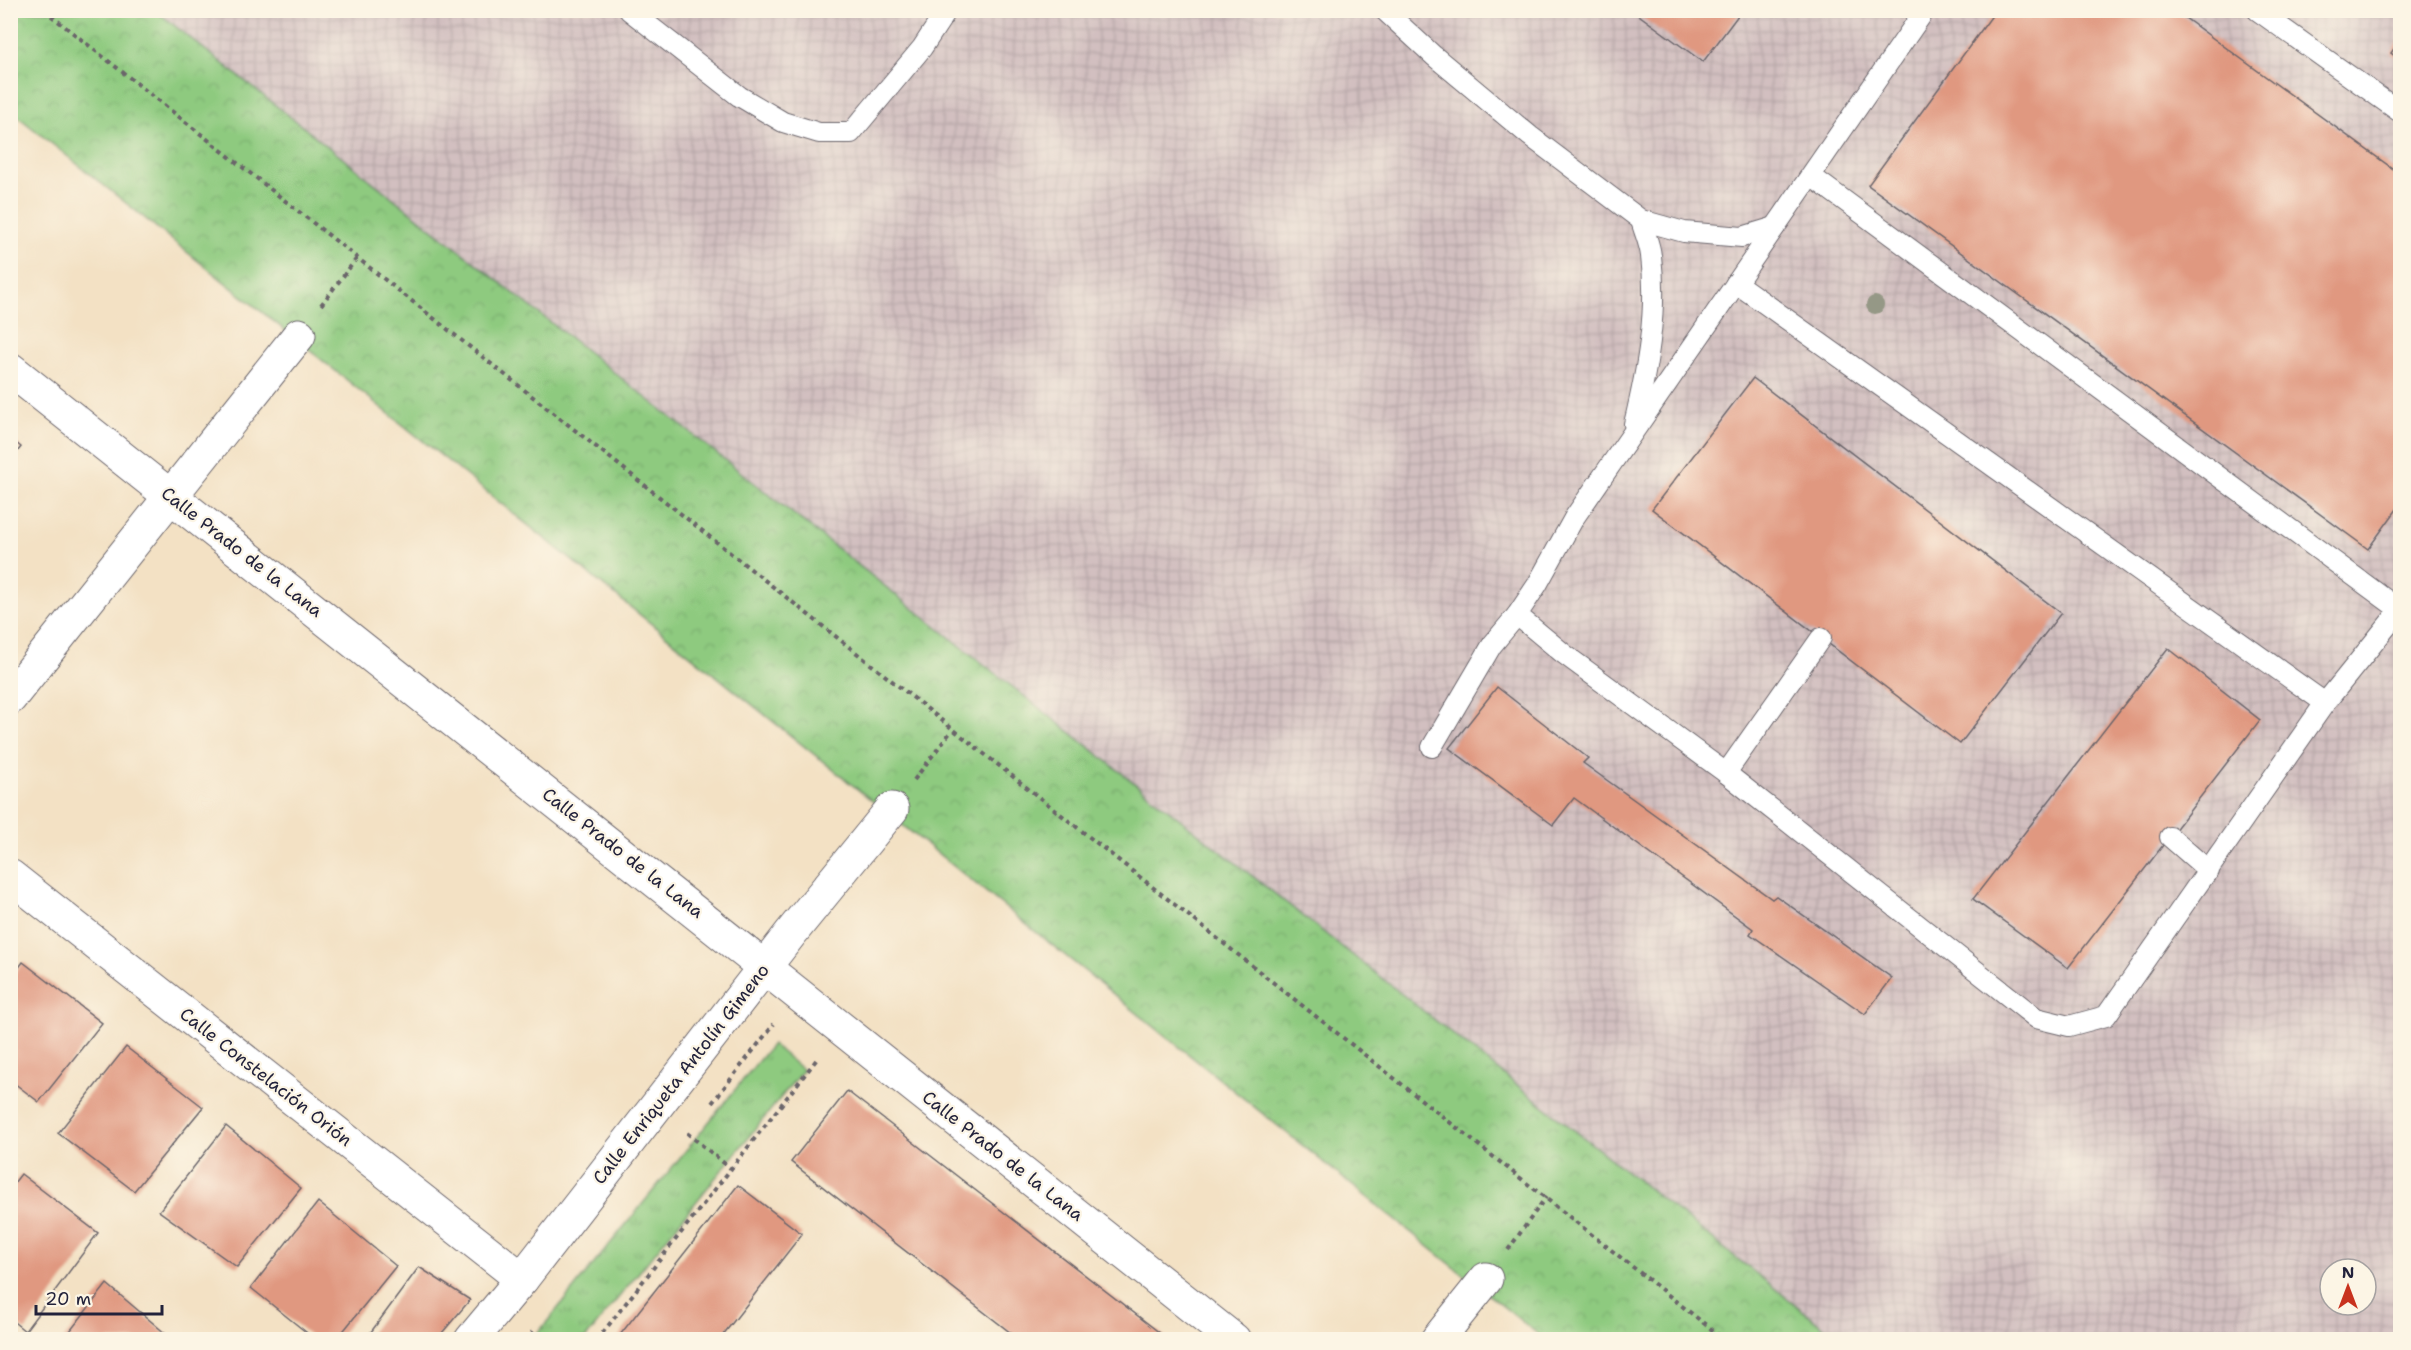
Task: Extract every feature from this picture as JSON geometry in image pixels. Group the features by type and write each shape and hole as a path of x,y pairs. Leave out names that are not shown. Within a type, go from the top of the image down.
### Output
{"street":[{"path":"10,698 299,335"},
{"name":"Calle Prado de la Lana","path":"10,369 1234,1340"},
{"name":"Calle Enriqueta Antolín Gimeno","path":"471,1340 522,1279 764,967 892,810"},
{"name":"Calle Constelación Orión","path":"10,876 522,1279"},
{"path":"1437,1340 1486,1279"}],"lane":[{"path":"628,10 739,96 783,122 819,133 851,133 922,48 947,10"},
{"path":"1384,10 1434,56 1521,129 1641,220 1684,232 1742,237 1775,227"},
{"path":"1432,747 1491,645 1517,615 1574,518 1925,10"},
{"path":"2257,10 2400,112"},
{"path":"1517,615 1564,654 1726,773 2036,1018 2068,1026 2106,1016 2325,703 2400,610 1811,176"},
{"path":"1631,436 1641,396 1654,309 1651,253 1641,220"},
{"path":"1736,283 2325,703"},
{"path":"1726,773 1821,638"},
{"path":"2170,837 2209,870"}],"path":[{"path":"44,10 1725,1340"},
{"path":"299,335 357,258"},
{"path":"892,810 952,730"},
{"path":"597,1340 841,1028"},
{"path":"687,1134 730,1168"},
{"path":"1486,1279 1546,1197"},
{"path":"532,1333 540,1340"}],"shaded area":[{"path":"156,11 2400,11 2400,1339 1839,1339"}],"green space":[{"path":"10,11 156,11 1839,1339 1544,1339 11,111"},
{"path":"772,1044 803,1070 585,1339 533,1339"}],"building":[{"path":"1632,10 1742,10 1703,62"},
{"path":"1996,10 2174,10 2400,174 2400,505 2368,549 1868,185"},
{"path":"2400,40 2400,60 2391,53"},
{"path":"1753,378 2061,613 1960,744 1652,509"},
{"path":"10,438 21,447 10,461"},
{"path":"2168,648 2260,720 2068,968 1973,899"},
{"path":"1497,687 1588,758 1583,763 1772,899 1776,896 1892,978 1865,1014 1750,934 1753,929 1574,798 1553,825 1449,748"},
{"path":"23,962 102,1023 39,1102 10,1080 10,979"},
{"path":"126,1047 203,1107 134,1191 58,1133"},
{"path":"847,1091 1169,1340 1020,1340 791,1162"},
{"path":"226,1126 301,1188 237,1267 159,1211"},
{"path":"21,1174 98,1233 25,1331 10,1319 10,1188"},
{"path":"738,1185 802,1234 719,1340 616,1340"},
{"path":"318,1202 396,1266 336,1340 316,1340 251,1288"},
{"path":"419,1267 470,1300 436,1340 365,1340"},
{"path":"107,1284 173,1340 63,1340"}]}
